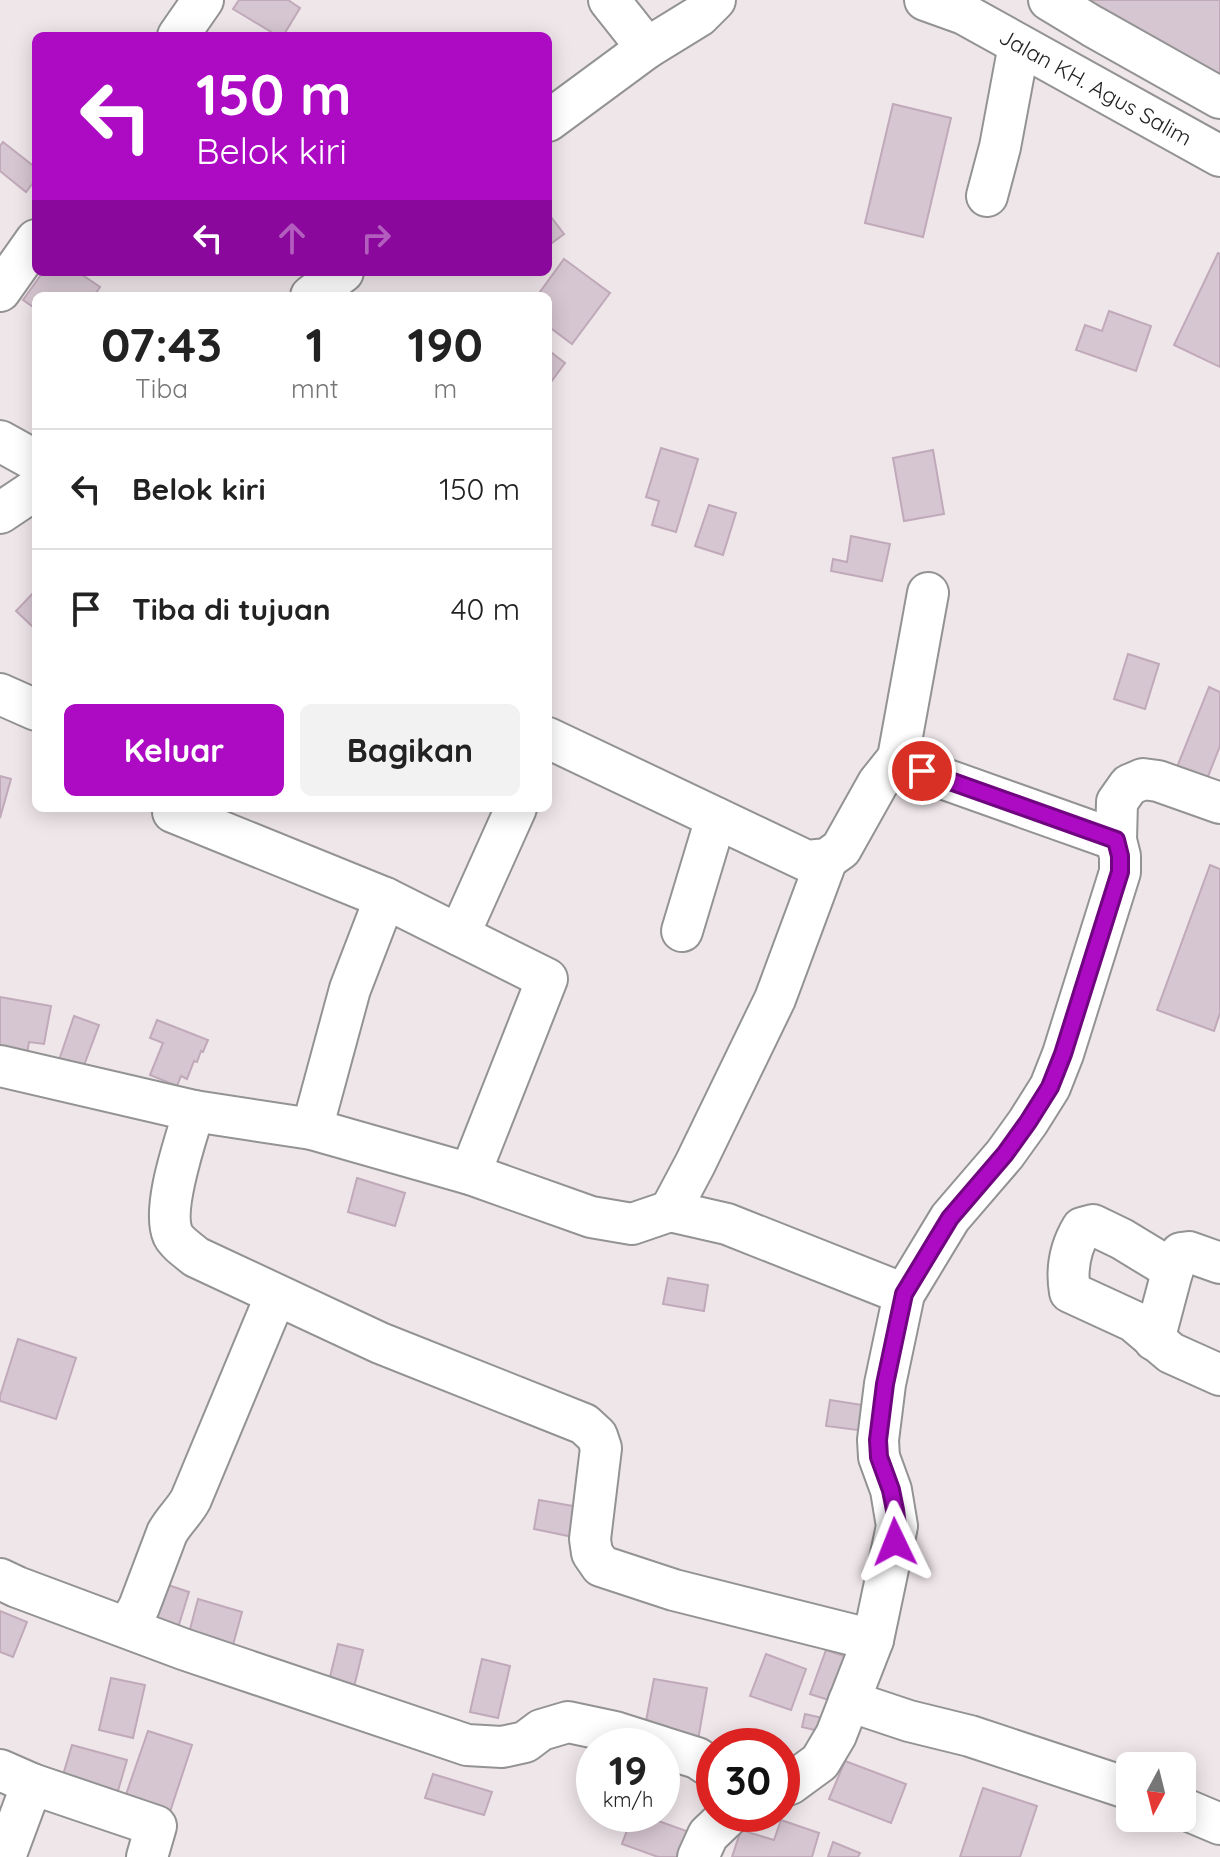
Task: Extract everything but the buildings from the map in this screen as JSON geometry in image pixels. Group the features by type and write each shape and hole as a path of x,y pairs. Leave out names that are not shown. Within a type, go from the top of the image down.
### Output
{"street":[{"path":"181,32 203,0"},
{"path":"609,0 647,48"},
{"path":"552,118 707,8 747,0"},
{"name":"Jalan KH. Agus Salim","path":"925,0 964,14 1220,156"},
{"path":"1049,0 1220,98"},
{"path":"987,196 1000,147 1019,45"},
{"path":"0,291 32,246"},
{"path":"317,292 338,276"},
{"path":"0,441 32,459"},
{"path":"0,513 32,492"},
{"path":"552,740 807,861 827,859 841,849 878,783 898,758 928,593"},
{"path":"0,694 32,708"},
{"path":"898,758 922,771 1116,840"},
{"path":"800,1777 820,1762 836,1735 873,1640 895,1542 897,1526 891,1490 879,1457 878,1440 885,1384 904,1294 950,1218 1005,1154 1050,1087 1120,872 1116,840 1117,802 1129,785 1143,779 1158,781 1220,803"},
{"path":"173,812 385,898 547,979 470,1174"},
{"path":"459,935 514,812"},
{"path":"682,931 716,818"},
{"path":"670,1211 775,999 827,859"},
{"path":"312,1129 350,989 385,898"},
{"path":"0,1066 194,1111 312,1129 470,1174 591,1217 632,1224 670,1211 727,1224 904,1294"},
{"path":"194,1111 169,1215 173,1237 196,1257 380,1343 584,1424 597,1436 601,1448 590,1539 592,1553 601,1566 674,1590 873,1640"},
{"path":"1173,1270 1093,1225 1082,1228 1073,1242 1067,1274 1070,1292 1133,1321 1171,1353 1220,1375"},
{"path":"1154,1340 1175,1261 1181,1253 1189,1252 1220,1263"},
{"path":"128,1627 139,1607 167,1533 191,1499 276,1295"},
{"path":"0,1579 183,1649 467,1745 502,1747 525,1742 541,1730 568,1722 596,1728"},
{"path":"849,1701 909,1721 970,1736 1116,1784"},
{"path":"5,1857 16,1777 156,1826 147,1857"},
{"path":"1196,1814 1220,1824"},
{"path":"698,1857 711,1832"}],"route":[{"path":"895,1542 895,1510 879,1457 878,1440 885,1384 904,1294 950,1218 1005,1154 1050,1087 1120,872 1116,840 922,771"}]}
